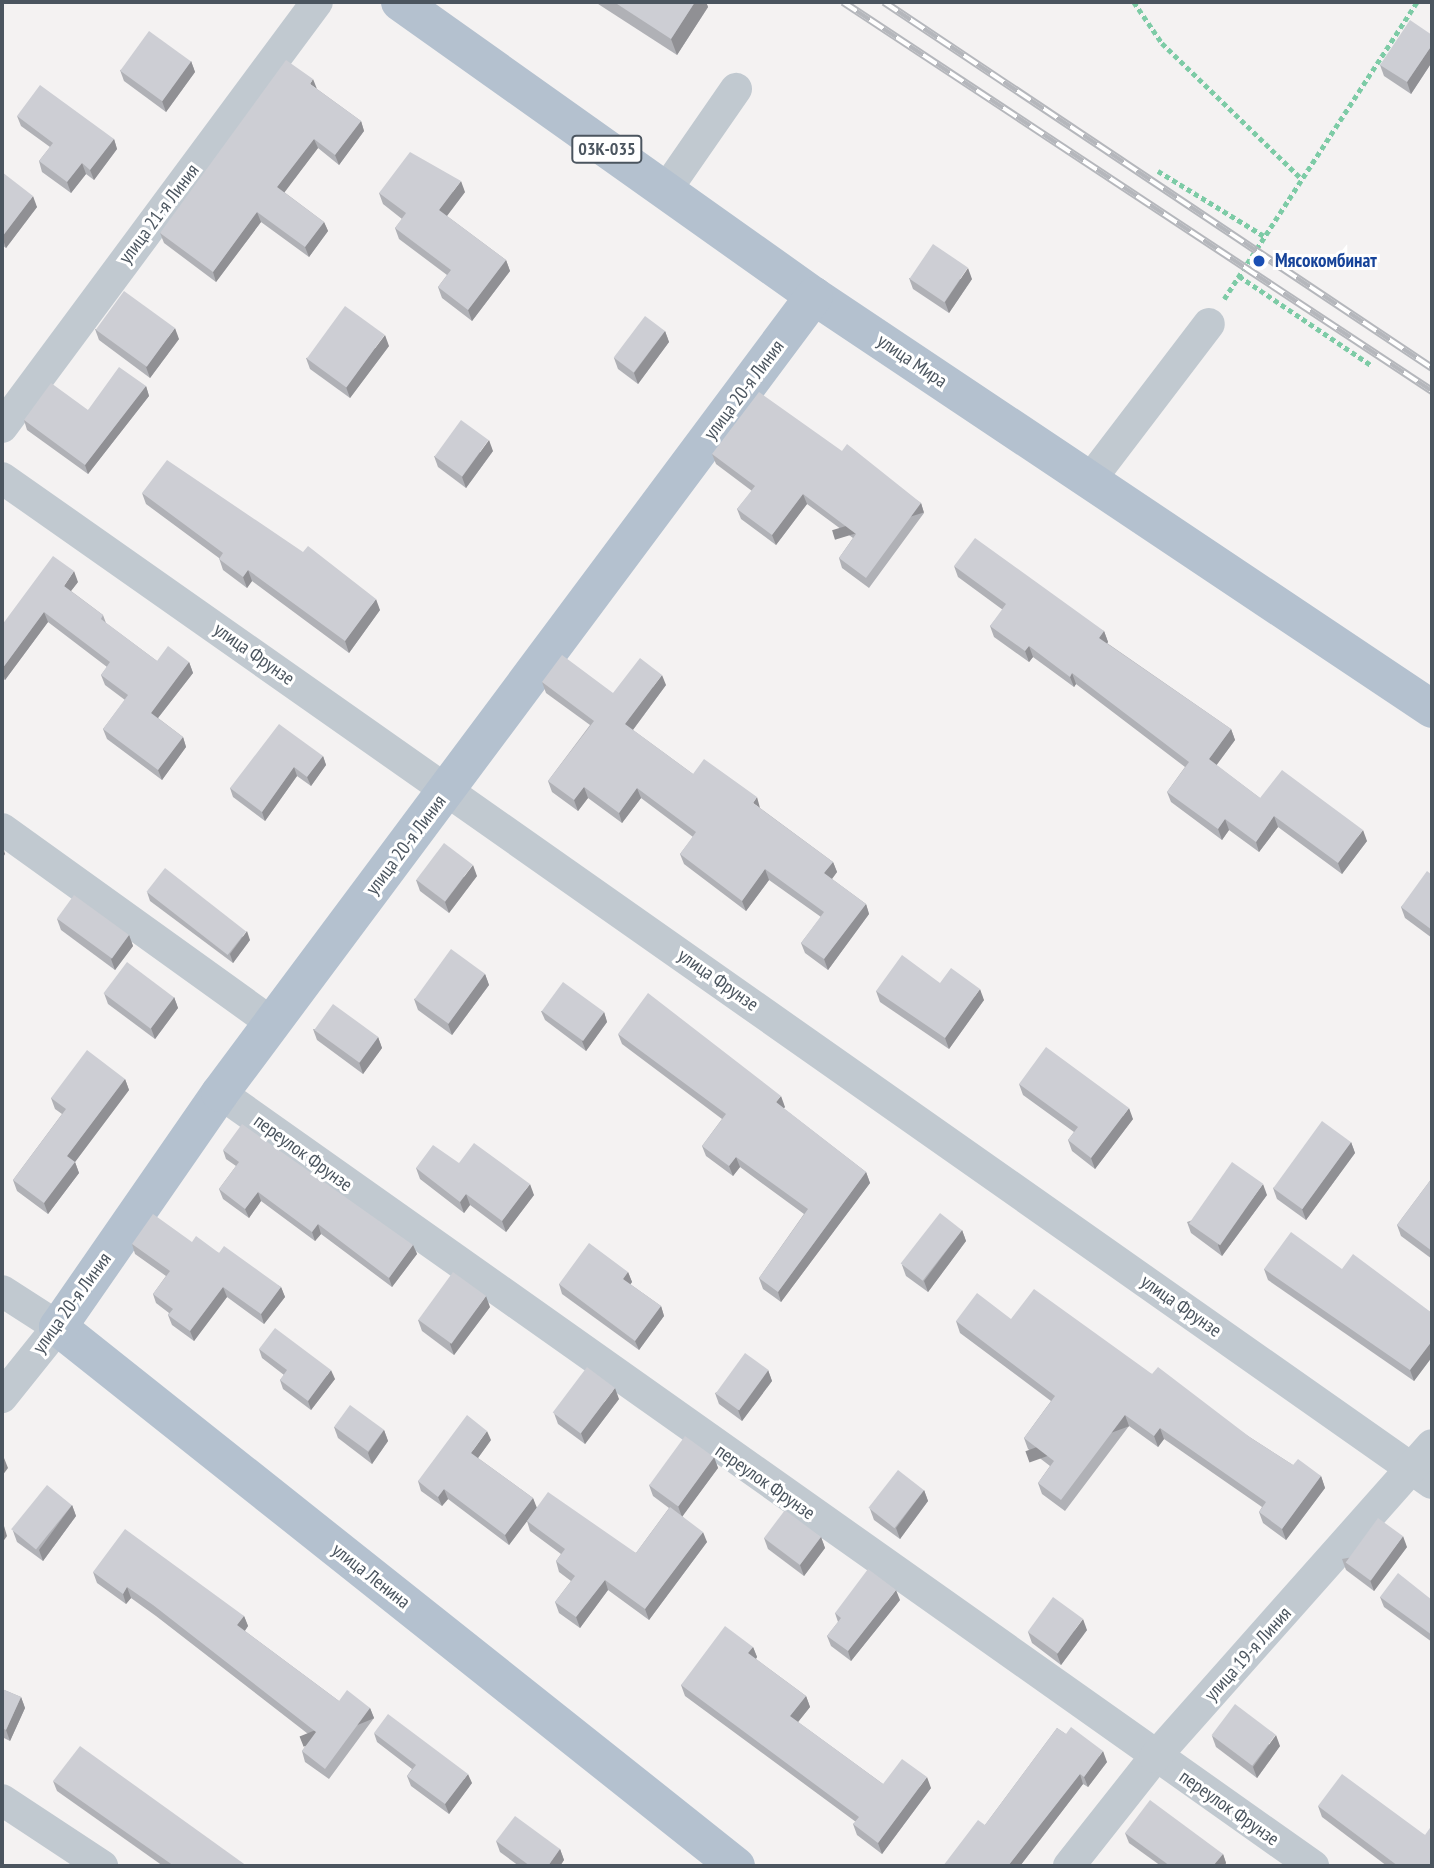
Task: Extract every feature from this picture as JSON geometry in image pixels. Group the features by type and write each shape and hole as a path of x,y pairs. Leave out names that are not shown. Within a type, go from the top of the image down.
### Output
{"main road":[{"name":"улица Мира","path":"400,2 814,296 1432,709"},
{"name":"улица 20-я Линия","path":"58,1327 220,1093 814,296"},
{"name":"улица Ленина","path":"58,1327 736,1866"}],"street":[{"name":"улица 21-я Линия","path":"2,427 317,2"},
{"path":"666,190 736,89"},
{"path":"1090,480 1217,312"},
{"name":"улица Фрунзе","path":"2,478 1423,1477"},
{"path":"2,829 273,1024"},
{"name":"переулок Фрунзе","path":"220,1093 1155,1757 1313,1866"},
{"name":"улица Ленина","path":"2,1291 58,1327"},
{"name":"улица 20-я Линия","path":"2,1397 58,1327"},
{"name":"улица 19-я Линия","path":"1069,1866 1155,1757 1423,1477 1432,1445"},
{"path":"2,1800 102,1866"}],"path":[{"path":"1134,2 1162,43 1302,179"},
{"path":"1217,312 1417,2"},
{"path":"1158,172 1264,236"},
{"path":"1239,276 1371,365"}],"building":[{"path":"614,2 695,2 671,39"},
{"path":"1410,20 1432,35 1432,45 1407,82 1380,65"},
{"path":"149,31 191,62 162,101 120,71"},
{"path":"286,60 313,79 310,84 361,121 335,155 314,139 277,187 324,222 305,247 257,212 213,272 160,233"},
{"path":"40,85 114,139 90,170 82,163 67,182 39,161 53,143 17,116"},
{"path":"410,152 461,181 439,210 506,260 468,310 438,287 451,270 395,228 406,213 379,193"},
{"path":"2,172 33,196 2,237"},
{"path":"933,244 968,267 944,302 910,279"},
{"path":"124,291 175,328 147,367 96,330"},
{"path":"345,306 385,335 346,387 307,359"},
{"path":"645,316 665,331 634,373 614,358"},
{"path":"119,367 146,386 85,465 24,420 51,383 88,410"},
{"path":"759,392 842,451 847,444 921,503 866,578 839,558 856,534 803,494 772,535 737,509 755,486 712,454"},
{"path":"461,420 489,440 462,476 435,456"},
{"path":"167,460 303,552 308,546 376,599 345,641 248,570 243,577 219,559 223,553 142,493"},
{"path":"975,538 1104,631 1099,638 1231,729 1209,759 1260,798 1282,770 1363,830 1338,863 1274,816 1256,842 1225,819 1218,829 1167,792 1189,762 1072,673 1070,677 1029,646 1025,651 990,626 1006,604 954,566"},
{"path":"53,556 74,571 64,586 103,615 101,619 157,661 168,646 189,662 151,713 183,737 158,770 103,729 128,695 101,675 110,662 44,612 2,669 2,625"},
{"path":"562,655 613,693 640,658 662,675 625,724 693,774 704,759 757,797 753,803 833,862 824,873 866,904 824,959 801,943 824,912 765,869 742,901 680,854 696,832 637,788 619,813 584,787 574,800 548,781 594,721 542,682"},
{"path":"279,724 323,756 307,777 294,767 262,812 230,788"},
{"path":"444,843 473,865 445,901 416,880"},
{"path":"165,868 246,931 228,955 147,892"},
{"path":"1427,871 1432,875 1432,930 1401,907"},
{"path":"74,895 129,935 112,958 57,918"},
{"path":"451,949 485,974 449,1024 415,999"},
{"path":"902,955 940,983 951,968 980,989 945,1038 876,991"},
{"path":"127,962 174,998 151,1029 104,993"},
{"path":"563,982 604,1012 583,1041 542,1011"},
{"path":"648,993 781,1096 776,1102 866,1172 778,1292 759,1278 808,1209 736,1157 729,1166 702,1146 726,1114 618,1034"},
{"path":"333,1004 378,1037 359,1063 314,1030"},
{"path":"1046,1047 1129,1108 1091,1158 1068,1140 1078,1127 1019,1084"},
{"path":"87,1050 125,1079 67,1156 75,1162 44,1203 13,1180 66,1109 51,1098"},
{"path":"1322,1121 1351,1142 1302,1209 1273,1188"},
{"path":"242,1124 413,1245 389,1278 318,1224 312,1232 258,1192 245,1209 219,1189 239,1162 223,1150"},
{"path":"474,1143 530,1184 502,1221 466,1194 460,1202 416,1168 433,1145 459,1163"},
{"path":"1232,1162 1263,1184 1220,1245 1189,1223"},
{"path":"1432,1178 1432,1251 1397,1225"},
{"path":"940,1213 962,1230 923,1281 901,1263"},
{"path":"153,1214 192,1242 196,1236 219,1253 224,1246 281,1287 261,1314 223,1287 190,1331 168,1315 173,1309 153,1294 170,1271 132,1244"},
{"path":"1291,1232 1342,1269 1353,1254 1432,1313 1432,1341 1410,1370 1264,1269"},
{"path":"589,1243 628,1272 623,1279 661,1306 635,1341 559,1284"},
{"path":"453,1272 486,1296 451,1344 418,1320"},
{"path":"1034,1289 1152,1374 1158,1367 1251,1438 1293,1465 1298,1459 1321,1476 1282,1529 1259,1512 1266,1502 1160,1428 1154,1436 1125,1415 1061,1500 1038,1483 1054,1461 1024,1438 1055,1396 956,1321 977,1293 1011,1319"},
{"path":"275,1328 331,1370 308,1401 280,1380 287,1370 259,1349"},
{"path":"745,1353 768,1370 739,1410 716,1393"},
{"path":"587,1367 615,1388 581,1434 553,1413"},
{"path":"350,1405 384,1430 368,1452 334,1427"},
{"path":"467,1415 487,1431 471,1453 533,1498 505,1535 444,1489 438,1497 418,1481"},
{"path":"685,1436 714,1457 678,1507 649,1485"},
{"path":"898,1470 924,1490 894,1528 868,1508"},
{"path":"47,1485 72,1505 36,1549 11,1529"},
{"path":"548,1492 636,1553 670,1507 703,1532 645,1609 605,1580 576,1617 555,1602 575,1576 556,1561 565,1549 527,1521"},
{"path":"785,1510 821,1537 800,1565 764,1538"},
{"path":"1378,1518 1403,1536 1371,1581 1346,1562"},
{"path":"125,1529 244,1616 237,1625 339,1701 347,1690 370,1708 325,1769 302,1751 316,1732 153,1605 127,1587 123,1594 93,1572"},
{"path":"868,1569 896,1590 848,1651 827,1636 841,1618 835,1613"},
{"path":"1398,1573 1432,1600 1432,1635 1380,1597"},
{"path":"1053,1597 1083,1619 1058,1654 1028,1632"},
{"path":"725,1626 753,1647 748,1653 806,1696 790,1716 883,1784 902,1759 927,1777 878,1843 853,1824 859,1817 681,1685"},
{"path":"2,1689 21,1697 6,1730 2,1728"},
{"path":"1235,1704 1276,1735 1252,1766 1212,1735"},
{"path":"388,1714 468,1774 445,1804 407,1776 416,1765 374,1733"},
{"path":"1071,1727 1103,1751 1084,1777 1080,1774 1008,1866 943,1866 978,1820 985,1825 1057,1728 1066,1734"},
{"path":"80,1746 247,1866 174,1866 53,1781"},
{"path":"1342,1774 1425,1835 1432,1825 1432,1866 1398,1866 1318,1806"},
{"path":"1150,1800 1223,1854 1213,1866 1170,1866 1125,1833"},
{"path":"515,1816 560,1849 548,1866 530,1866 496,1841"}],"railway":[{"path":"843,2 1432,391"},
{"path":"884,2 1432,368"}],"place":[{"name":"Мясокомбинат","path":"1259,261"}]}
